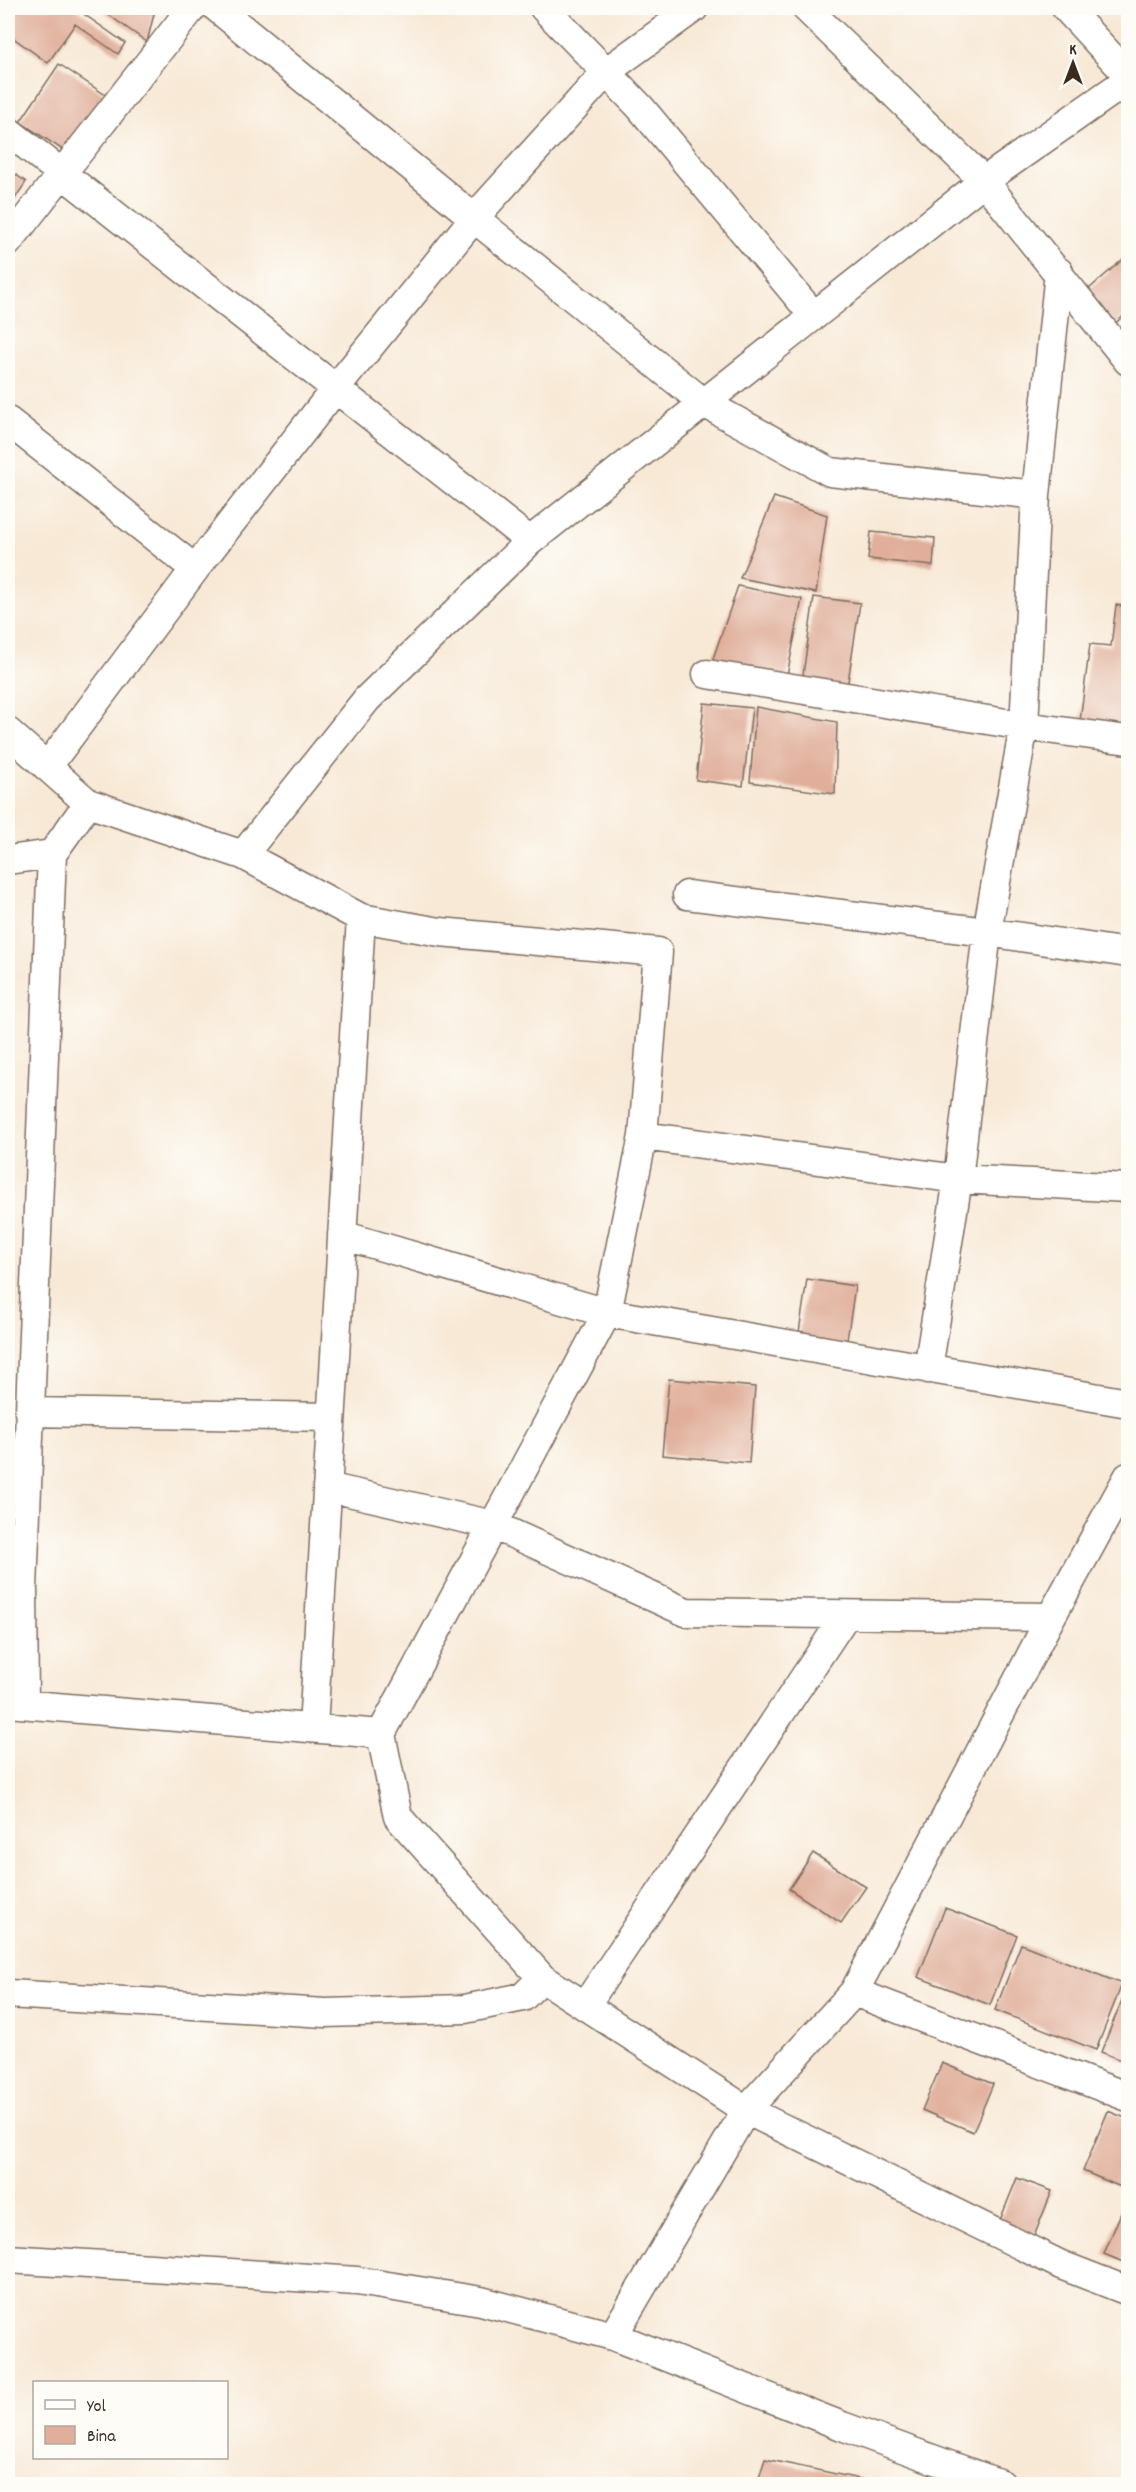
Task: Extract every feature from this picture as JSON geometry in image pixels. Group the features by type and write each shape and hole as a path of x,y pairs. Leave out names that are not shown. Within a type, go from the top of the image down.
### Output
{"street":[{"path":"8,242 192,8"},
{"path":"217,8 704,403 830,472 1036,495"},
{"path":"544,8 607,71 814,316"},
{"path":"47,767 195,569 336,388 474,218 607,71 694,8"},
{"path":"806,8 984,181 1128,361"},
{"path":"243,855 367,699 530,541 984,181 1128,78 1066,8"},
{"path":"8,131 55,171 63,172 530,541"},
{"path":"928,1369 958,1179 987,932 1024,726 1036,495 1059,272"},
{"path":"8,421 195,569"},
{"path":"707,674 1024,726 1128,740"},
{"path":"8,732 88,803 243,855 361,918 441,932 658,952 644,1136 607,1313 381,1734 398,1817 542,1978 585,2006 746,2110 1061,2265 1128,2291"},
{"path":"88,803 52,854 23,1588 16,1703 381,1734"},
{"path":"8,860 52,854"},
{"path":"687,895 987,932 1128,953"},
{"path":"313,1728 361,918"},
{"path":"644,1136 958,1179 1128,1188"},
{"path":"342,1235 607,1313 1128,1403"},
{"path":"29,1412 331,1417"},
{"path":"614,2336 746,2110 854,1992 1051,1617 1128,1477"},
{"path":"327,1487 493,1525 686,1612 1051,1617"},
{"path":"585,2006 846,1615"},
{"path":"8,1994 324,2013 433,2010 465,2009 523,1997 542,1978"},
{"path":"854,1992 1128,2097"},
{"path":"8,2259 357,2281 481,2301 614,2336 842,2426 1000,2484"}],"building":[{"path":"8,8 75,8 125,43 118,54 75,24 48,63 8,34"},
{"path":"99,8 146,8 154,14 147,42"},
{"path":"59,64 107,96 69,154 20,122"},
{"path":"8,169 26,182 8,209"},
{"path":"1128,255 1128,312 1110,328 1082,295"},
{"path":"774,497 827,515 816,593 740,578"},
{"path":"871,532 935,538 933,566 868,559"},
{"path":"738,586 802,599 787,676 710,667"},
{"path":"814,597 860,603 847,688 802,682"},
{"path":"1116,605 1128,607 1128,727 1080,721 1090,644 1111,646"},
{"path":"704,703 752,708 743,786 696,780"},
{"path":"756,707 837,722 835,794 750,782"},
{"path":"807,1279 855,1286 846,1347 798,1339"},
{"path":"669,1379 755,1387 749,1463 662,1455"},
{"path":"813,1853 866,1887 841,1923 789,1889"},
{"path":"945,1908 1017,1935 990,2005 918,1977"},
{"path":"1021,1944 1122,1984 1096,2050 995,2010"},
{"path":"1126,1990 1128,1991 1128,2063 1101,2052"},
{"path":"942,2063 993,2084 973,2132 922,2110"},
{"path":"1108,2111 1128,2119 1128,2190 1083,2171"},
{"path":"1017,2178 1052,2191 1033,2239 998,2225"},
{"path":"1128,2196 1128,2264 1104,2254"},
{"path":"765,2459 879,2483 879,2484 757,2484"}]}
